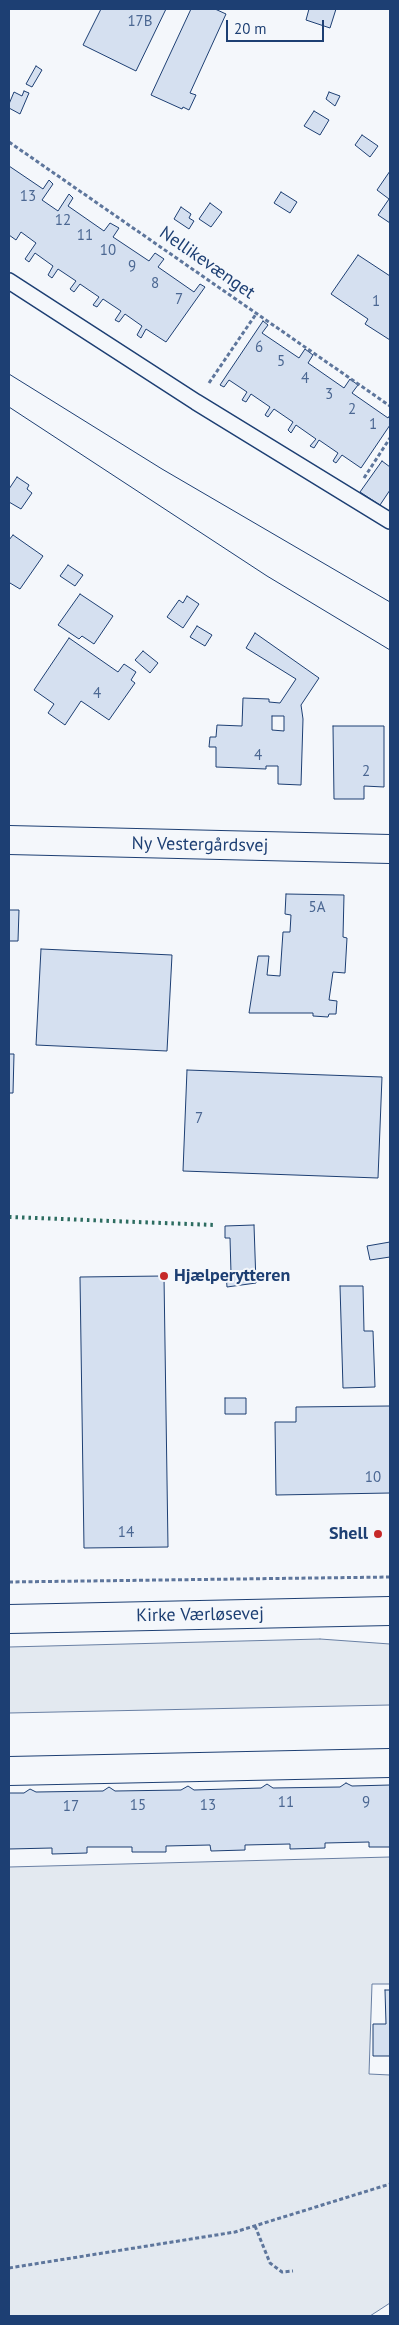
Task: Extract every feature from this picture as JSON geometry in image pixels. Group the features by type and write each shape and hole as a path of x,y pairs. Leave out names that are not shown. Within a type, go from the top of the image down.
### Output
{"street":[{"name":"Ny Vestergårdsvej","path":"9,840 390,849"},
{"name":"Kirke Værløsevej","path":"9,1619 390,1611"},
{"path":"9,1771 390,1763"}],"lane":[{"path":"9,281 196,402 390,521"}],"path":[{"name":"Nellikevænget","path":"9,142 390,406"},
{"path":"196,402 257,314"},
{"path":"352,498 390,438"},
{"path":"9,1582 390,1577"},
{"path":"9,2268 235,2232 390,2184"},
{"path":"255,2226 270,2263 282,2272 292,2271"}],"shaded area":[{"path":"320,1639 390,1644 390,1705 9,1713 9,1647"},
{"path":"390,1857 390,1984 372,1984 369,2074 390,2075 390,2303 370,2316 9,2316 9,1867"}],"building":[{"path":"101,9 166,9 136,71 83,45"},
{"path":"191,9 215,9 226,14 190,93 196,95 189,110 183,107 182,109 151,95"},
{"path":"309,9 336,9 330,28 306,20"},
{"path":"36,66 42,70 32,87 26,84"},
{"path":"24,91 29,93 20,114 9,108 9,104 14,92 22,96"},
{"path":"329,92 340,96 335,106 326,99"},
{"path":"314,111 329,120 320,135 304,126"},
{"path":"362,135 378,146 370,157 355,145"},
{"path":"9,166 43,189 49,180 53,184 42,200 58,211 69,194 73,198 68,206 104,231 110,223 119,228 113,237 149,261 155,253 164,259 158,267 194,292 200,284 205,287 166,342 146,329 141,338 137,335 142,326 125,314 119,322 115,320 121,311 103,299 97,307 93,305 99,297 80,284 74,292 70,289 76,281 58,269 52,278 48,275 53,266 35,253 29,262 25,259 36,243 21,232 16,240 9,235"},
{"path":"390,171 390,223 378,215 389,199 377,190"},
{"path":"281,192 297,202 290,213 274,203"},
{"path":"210,203 222,212 211,227 199,219"},
{"path":"181,207 191,214 189,218 194,221 189,229 174,219"},
{"path":"358,255 390,276 390,340 365,324 368,319 331,294"},
{"path":"263,321 268,325 262,333 299,358 305,349 313,355 308,363 344,388 350,379 358,385 352,393 388,418 390,415 390,425 361,468 342,455 336,463 333,461 338,453 319,440 314,448 310,446 316,439 296,425 291,433 288,430 293,422 274,409 268,417 265,415 270,407 251,394 246,402 242,400 247,392 229,380 224,387 220,385"},
{"path":"382,461 390,467 390,490 380,505 360,492"},
{"path":"17,477 29,485 27,489 32,493 21,509 9,502 9,489"},
{"path":"13,535 43,556 20,589 10,583 9,585 9,540"},
{"path":"68,565 83,575 75,586 60,576"},
{"path":"80,594 113,616 94,644 82,636 79,639 58,625"},
{"path":"187,596 199,604 183,628 167,617 179,600 183,603"},
{"path":"197,626 212,635 205,646 190,637"},
{"path":"255,633 319,678 301,705 303,719 301,785 278,784 278,766 266,766 266,769 216,767 216,747 209,747 210,737 216,737 217,725 242,726 243,698 269,699 269,702 280,703 296,679 246,648","holes":["272,716 284,716 284,731 272,730"]},
{"path":"69,638 118,672 124,664 136,672 131,680 135,683 109,720 81,701 65,725 48,713 54,704 34,690"},
{"path":"143,651 158,663 150,673 135,660"},
{"path":"333,726 384,726 384,787 364,786 364,799 334,799"},
{"path":"286,894 344,895 343,937 347,938 345,973 333,972 329,1000 337,1001 336,1014 329,1014 328,1017 313,1016 313,1013 249,1013 258,956 269,956 267,975 280,976 283,932 290,932 291,915 285,914"},
{"path":"9,910 19,910 18,941 9,941"},
{"path":"41,949 172,955 167,1051 36,1045"},
{"path":"9,1054 14,1054 13,1093 9,1093"},
{"path":"187,1070 382,1077 378,1178 183,1171"},
{"path":"254,1225 256,1283 227,1287 226,1273 231,1273 230,1238 225,1238 225,1226"},
{"path":"390,1242 390,1257 370,1260 367,1246"},
{"path":"164,1276 168,1547 84,1548 80,1277"},
{"path":"340,1286 363,1286 364,1331 373,1331 375,1387 343,1388"},
{"path":"225,1398 246,1398 246,1414 225,1414"},
{"path":"390,1406 390,1493 276,1495 275,1422 296,1422 296,1407"},
{"path":"346,1783 352,1786 390,1785 390,1847 369,1847 369,1842 325,1843 325,1848 290,1849 290,1844 245,1845 245,1850 211,1851 210,1845 166,1846 166,1852 132,1852 132,1847 87,1847 87,1853 52,1854 52,1848 9,1849 9,1793 24,1793 30,1789 36,1792 103,1791 109,1787 115,1791 181,1790 188,1786 194,1790 261,1788 267,1784 273,1788 340,1787"},
{"path":"385,1990 390,1990 390,2056 373,2056 373,2024 386,2024"}],"tram line":[{"path":"9,374 162,469 390,602"},
{"path":"9,407 267,576 390,650"}],"hedge":[{"path":"9,1217 215,1225"}],"place":[{"name":"Hjælperytteren","path":"164,1276"},
{"name":"Shell","path":"378,1534"}]}
